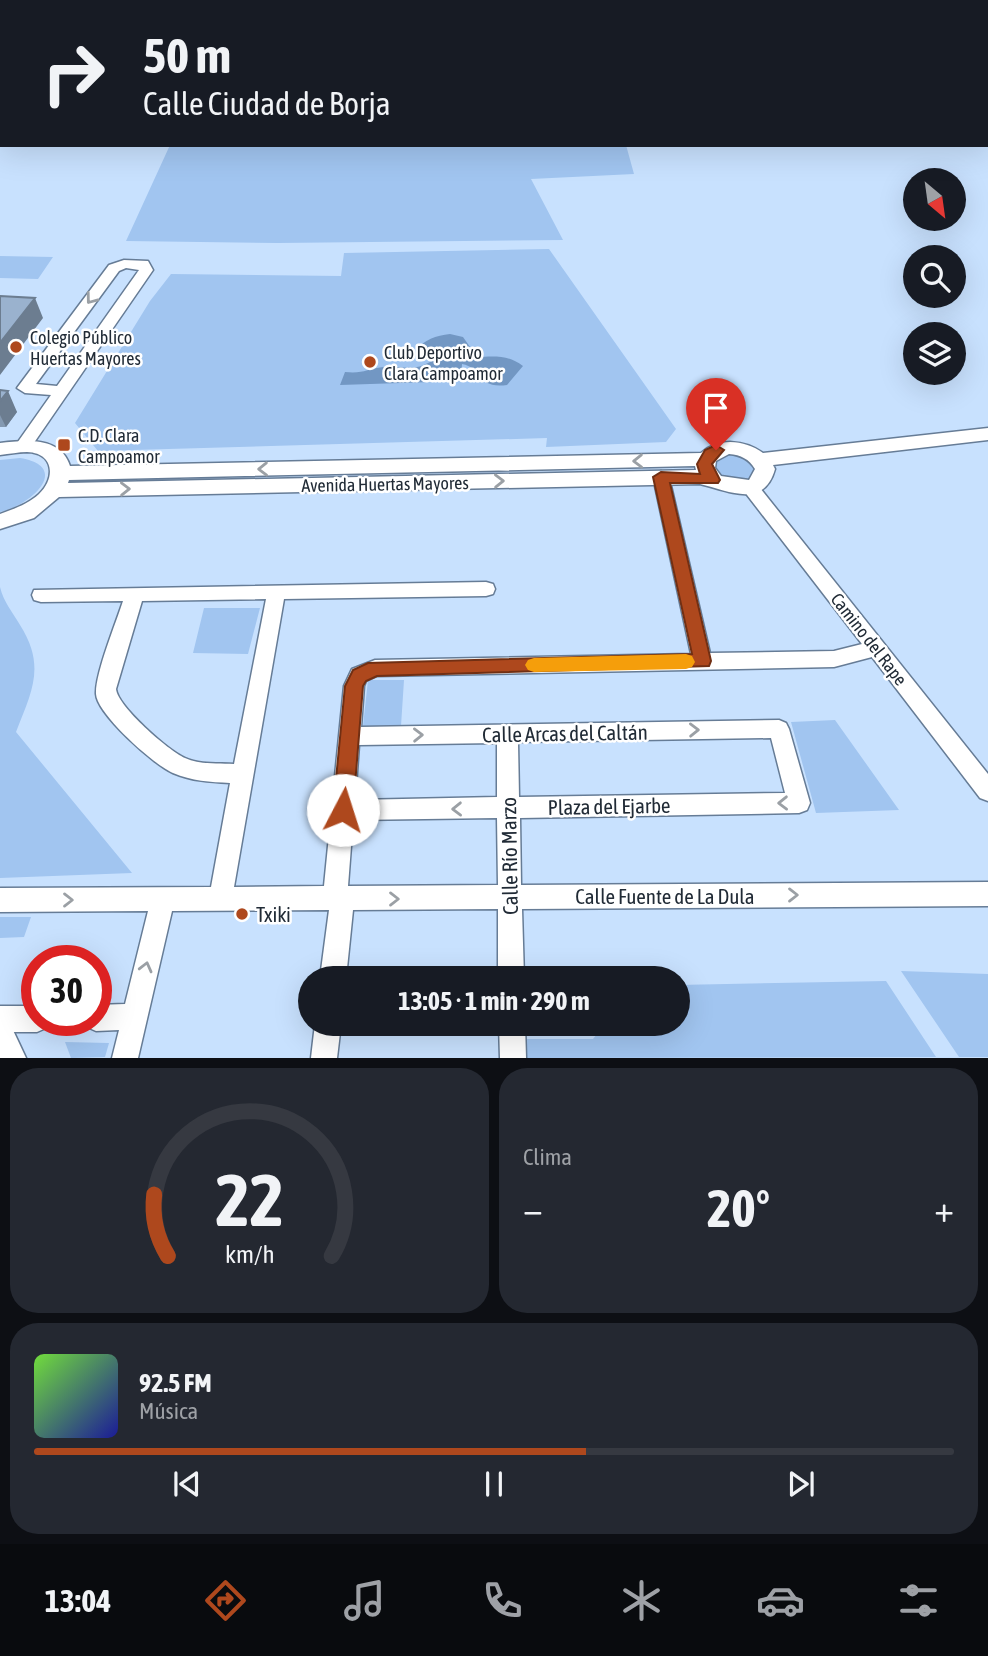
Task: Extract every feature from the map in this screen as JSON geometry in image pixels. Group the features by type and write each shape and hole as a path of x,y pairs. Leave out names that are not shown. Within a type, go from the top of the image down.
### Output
{"street":[{"path":"23,446 146,270 143,264 124,264 114,268 24,388 61,391"},
{"name":"Avenida Huertas Mayores","path":"60,482 661,477 713,480 730,488 758,473 988,434"},
{"path":"0,449 23,446 39,448 52,453 61,462 60,482 32,511 0,522"},
{"name":"Avenida Huertas Mayores","path":"758,473 988,447"},
{"name":"Avenida Huertas Mayores","path":"60,482 706,459 716,450 734,448 744,450 758,473"},
{"path":"706,459 705,469 713,480"},
{"name":"Camino del Rape","path":"758,473 876,648 988,791"},
{"path":"661,477 702,661"},
{"path":"41,595 486,589"},
{"path":"220,900 275,593"},
{"path":"134,595 106,689 107,700 138,734 177,765 199,772 243,774"},
{"path":"334,966 343,810 354,686 359,676 375,668 834,659 876,648"},
{"name":"Calle Arcas del Caltán","path":"350,736 779,729"},
{"name":"Plaza del Ejarbe","path":"343,810 799,803 779,729"},
{"name":"Calle Río Marzo","path":"507,734 511,966"},
{"name":"Calle Fuente de La Dula","path":"0,900 988,894"},
{"path":"125,1058 163,900"},
{"path":"112,1018 134,1017"},
{"path":"0,1020 21,1019"},
{"path":"324,1058 327,1036"},
{"path":"512,1036 513,1058"},
{"path":"0,1037 10,1058"}],"shaded area":[{"path":"169,147 627,147 634,174 531,179 563,240 278,243 126,241"},
{"name":"Club Deportivo Clara Campoamor","path":"549,249 676,429 666,442 546,447 547,438 98,451 75,423 150,301 171,274 341,276 344,253"},
{"path":"0,256 53,257 38,279 0,278"},
{"path":"450,334 463,337 477,357 502,357 523,366 507,385 490,384 469,366 462,364 461,381 340,385 345,372 425,365 432,361 429,356 419,358 416,351 419,347 431,339"},
{"path":"730,454 740,455 755,465 756,472 750,479 724,480 713,467 714,461"},
{"path":"20,458 36,463 43,469 45,477 33,495 0,512 0,460"},
{"path":"0,587 33,653 34,678 16,732 132,873 0,878"},
{"path":"204,608 260,608 248,654 193,653"},
{"path":"368,680 404,680 401,726 363,726"},
{"path":"835,720 899,810 816,813 791,722"},
{"path":"0,917 31,917 24,937 0,938"},
{"path":"901,971 988,974 988,1057 959,1057"},
{"path":"886,981 936,1057 523,1058 523,1039 690,1036 690,985"},
{"path":"65,1042 109,1043 105,1057 71,1058"}],"building":[{"path":"0,296 35,298 0,343"},
{"path":"0,390 8,391 0,401"}],"slow traffic":[{"path":"534,665 686,662"}],"place":[{"name":"Colegio Público Huertas Mayores","path":"16,347"},
{"name":"Club Deportivo Clara Campoamor","path":"370,362"},
{"name":"C.D. Clara Campoamor","path":"64,445"},
{"name":"Txiki","path":"242,914"}],"route":[{"path":"343,810 354,686 359,676 375,668 702,661 661,477 700,477 713,480 705,469 705,464 706,459 716,450"}]}
